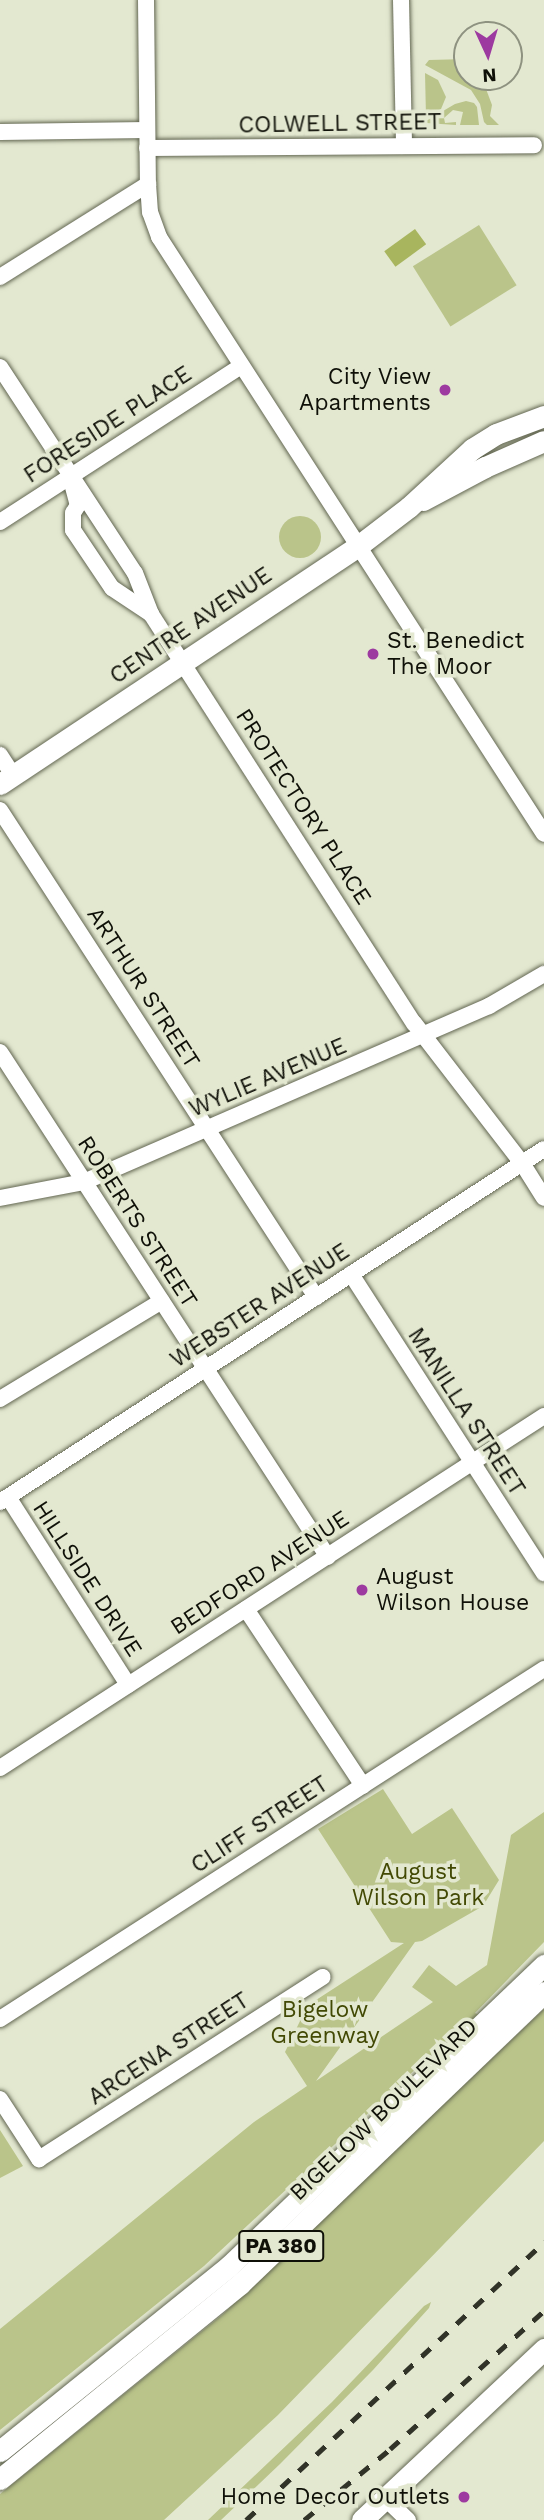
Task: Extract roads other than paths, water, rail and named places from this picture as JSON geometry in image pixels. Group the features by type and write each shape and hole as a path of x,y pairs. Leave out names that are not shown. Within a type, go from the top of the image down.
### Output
{"main road":[{"name":"CENTRE AVENUE","path":"6,779 358,546 409,508 472,449 496,434 544,416"},
{"name":"CENTRE AVENUE","path":"409,508 485,467 544,441"},
{"name":"BIGELOW BOULEVARD","path":"0,2451 229,2266 544,1965"},
{"name":"BIGELOW BOULEVARD","path":"0,2479 240,2284 544,1992"},
{"path":"362,2520 544,2349"}],"street":[{"path":"146,0 148,184 150,212 159,237 544,834"},
{"path":"401,0 404,146"},
{"path":"0,132 147,130"},
{"name":"COLWELL STREET","path":"148,149 534,145"},
{"path":"0,277 148,184"},
{"name":"FORESIDE PLACE","path":"0,522 241,366"},
{"path":"0,367 139,580 151,614"},
{"path":"71,476 78,505 71,523"},
{"path":"71,523 84,509 94,511"},
{"name":"PROTECTORY PLACE","path":"71,523 73,530 119,594 151,614 424,1035 522,1163 544,1198"},
{"path":"119,594 136,591 139,580"},
{"path":"0,755 6,779"},
{"name":"ARTHUR STREET","path":"0,810 316,1297"},
{"name":"WYLIE AVENUE","path":"0,1198 84,1181 489,1006 544,974"},
{"name":"ROBERTS STREET","path":"0,1052 328,1557"},
{"name":"WEBSTER AVENUE","path":"4,1500 544,1149"},
{"name":"MANILLA STREET","path":"351,1274 544,1573"},
{"path":"0,1399 162,1301"},
{"name":"BEDFORD AVENUE","path":"0,1768 544,1416"},
{"name":"HILLSIDE DRIVE","path":"4,1500 128,1685"},
{"path":"246,1609 363,1786"},
{"name":"CLIFF STREET","path":"0,2019 544,1670"},
{"name":"ARCENA STREET","path":"0,2099 39,2159 323,1977"},
{"path":"385,2498 408,2520"}],"railway":[{"path":"246,2520 544,2242"},
{"path":"304,2520 390,2449 544,2311"}],"place":[{"name":"City View Apartments","path":"445,390"},
{"name":"St. Benedict The Moor","path":"373,654"},
{"name":"August Wilson House","path":"362,1590"},
{"name":"Home Decor Outlets","path":"464,2497"}],"park label":[{"name":"August Wilson Park","path":"418,1885"},
{"name":"Bigelow Greenway","path":"325,2023"}]}
